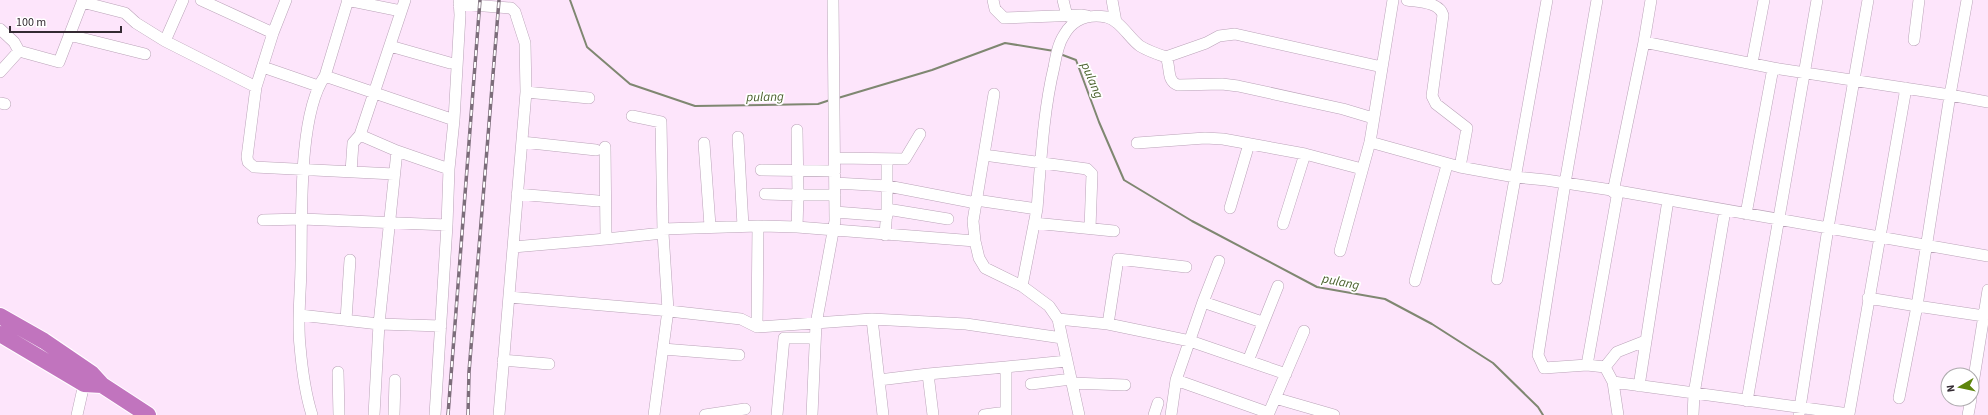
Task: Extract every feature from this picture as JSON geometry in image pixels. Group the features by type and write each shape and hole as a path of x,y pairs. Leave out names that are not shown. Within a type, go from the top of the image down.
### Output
{"highway":[{"path":"0,316 44,341 88,378"},
{"path":"0,334 88,378 148,415"}],"street":[{"path":"165,41 183,0"},
{"path":"201,0 273,33"},
{"path":"286,0 273,33 256,87 247,157 248,162 254,167 394,174"},
{"path":"312,415 308,402 300,345 301,205 309,124 318,86 325,76 347,0 401,11"},
{"path":"351,172 352,144 360,135 405,0"},
{"path":"812,415 816,324 834,231 835,212 836,158 834,123 833,0"},
{"path":"993,0 995,9 1004,18 1067,16 1108,18 1116,22 1141,46 1166,57 1206,43 1219,36 1235,34 1382,67"},
{"path":"1063,0 1067,16"},
{"path":"1112,0 1116,22"},
{"path":"1340,251 1370,142 1393,0"},
{"path":"1407,0 1436,6 1442,11 1443,15 1432,96 1436,104 1468,128 1460,168"},
{"path":"1497,279 1547,0"},
{"path":"1597,0 1565,183 1538,355 1544,368 1587,365 1605,367"},
{"path":"1587,365 1616,191 1651,0"},
{"path":"1752,63 1764,0"},
{"path":"1748,401 1780,220 1816,0"},
{"path":"1799,411 1828,228 1868,0"},
{"path":"1914,40 1919,0"},
{"path":"1899,398 1917,306 1950,95 1967,0"},
{"path":"0,30 14,42 19,51 59,62 82,1 125,13 136,23 165,41 256,87"},
{"path":"435,415 447,225 448,169 454,120 459,2 511,8 515,12 525,43 526,92 499,415"},
{"path":"1022,286 1037,208 1048,90 1056,57 1064,35 1072,25 1088,16"},
{"path":"69,35 145,54"},
{"path":"1644,42 1773,68 1988,102"},
{"path":"390,46 450,63"},
{"path":"0,72 19,51"},
{"path":"1166,57 1168,61 1170,78 1178,85 1222,84 1238,86 1343,109 1373,118"},
{"path":"263,67 318,86"},
{"path":"1746,214 1773,68"},
{"path":"325,76 454,120"},
{"path":"1613,382 1748,401 1799,411 1849,414 1878,237 1906,88"},
{"path":"526,92 589,98"},
{"path":"994,94 973,221 975,241 979,258 985,268 1022,286 1048,306 1058,319 1079,415"},
{"path":"632,116 661,122 663,231 668,310 654,415"},
{"path":"797,227 798,130"},
{"path":"836,158 905,159 920,134"},
{"path":"360,135 397,151 448,169"},
{"path":"738,138 743,226"},
{"path":"1137,143 1204,138 1305,154 1362,169"},
{"path":"522,142 601,148 606,239"},
{"path":"1370,142 1460,168 1616,191 1988,256"},
{"path":"704,143 710,226"},
{"path":"1230,208 1249,144"},
{"path":"374,415 379,324 397,151"},
{"path":"1283,224 1305,154"},
{"path":"984,155 1090,170 1092,174 1090,228"},
{"path":"885,235 888,186 887,159"},
{"path":"1415,281 1447,165"},
{"path":"761,170 836,171"},
{"path":"835,183 888,186 976,201 1037,208"},
{"path":"517,194 598,200"},
{"path":"765,194 835,195"},
{"path":"1639,386 1668,200"},
{"path":"1693,415 1694,394 1725,210"},
{"path":"835,212 887,212 948,219"},
{"path":"263,220 302,219 447,225"},
{"path":"1034,223 1114,231"},
{"path":"513,247 606,239 710,226 797,227 975,241"},
{"path":"757,327 758,226"},
{"path":"1108,324 1118,259 1186,267"},
{"path":"346,320 350,260"},
{"path":"1174,414 1176,380 1219,260"},
{"path":"1248,361 1262,322 1278,286"},
{"path":"1976,367 1985,319 1988,290"},
{"path":"508,297 668,310 740,318 757,327 872,319 966,324 1062,338"},
{"path":"1868,298 1985,319"},
{"path":"1203,302 1262,322"},
{"path":"300,315 379,324 441,326"},
{"path":"872,319 883,415"},
{"path":"1058,319 1108,324 1190,341 1286,374"},
{"path":"1176,380 1269,414 1304,331"},
{"path":"777,415 784,338 815,338"},
{"path":"1605,367 1617,352 1645,341"},
{"path":"663,348 740,355"},
{"path":"503,360 549,364"},
{"path":"879,380 1067,361"},
{"path":"984,415 1006,413 1006,367"},
{"path":"1605,367 1613,382 1618,415"},
{"path":"338,372 339,415"},
{"path":"928,374 933,415"},
{"path":"77,415 88,378"},
{"path":"394,415 395,380"},
{"path":"1031,384 1072,381 1125,385"},
{"path":"1275,398 1334,415"},
{"path":"1154,415 1158,404"},
{"path":"705,415 745,409"}],"waterway":[{"name":"pulang","path":"570,0 587,47 630,84 695,106 818,104 830,100"},
{"name":"pulang","path":"838,98 932,70 1005,43 1054,51"},
{"name":"pulang","path":"1060,54 1076,60 1099,122 1124,180 1192,221 1317,287 1385,299 1432,324 1493,363 1538,407 1543,415"}],"railway":[{"path":"448,415 480,0"},
{"path":"468,415 469,372 499,0"}]}
